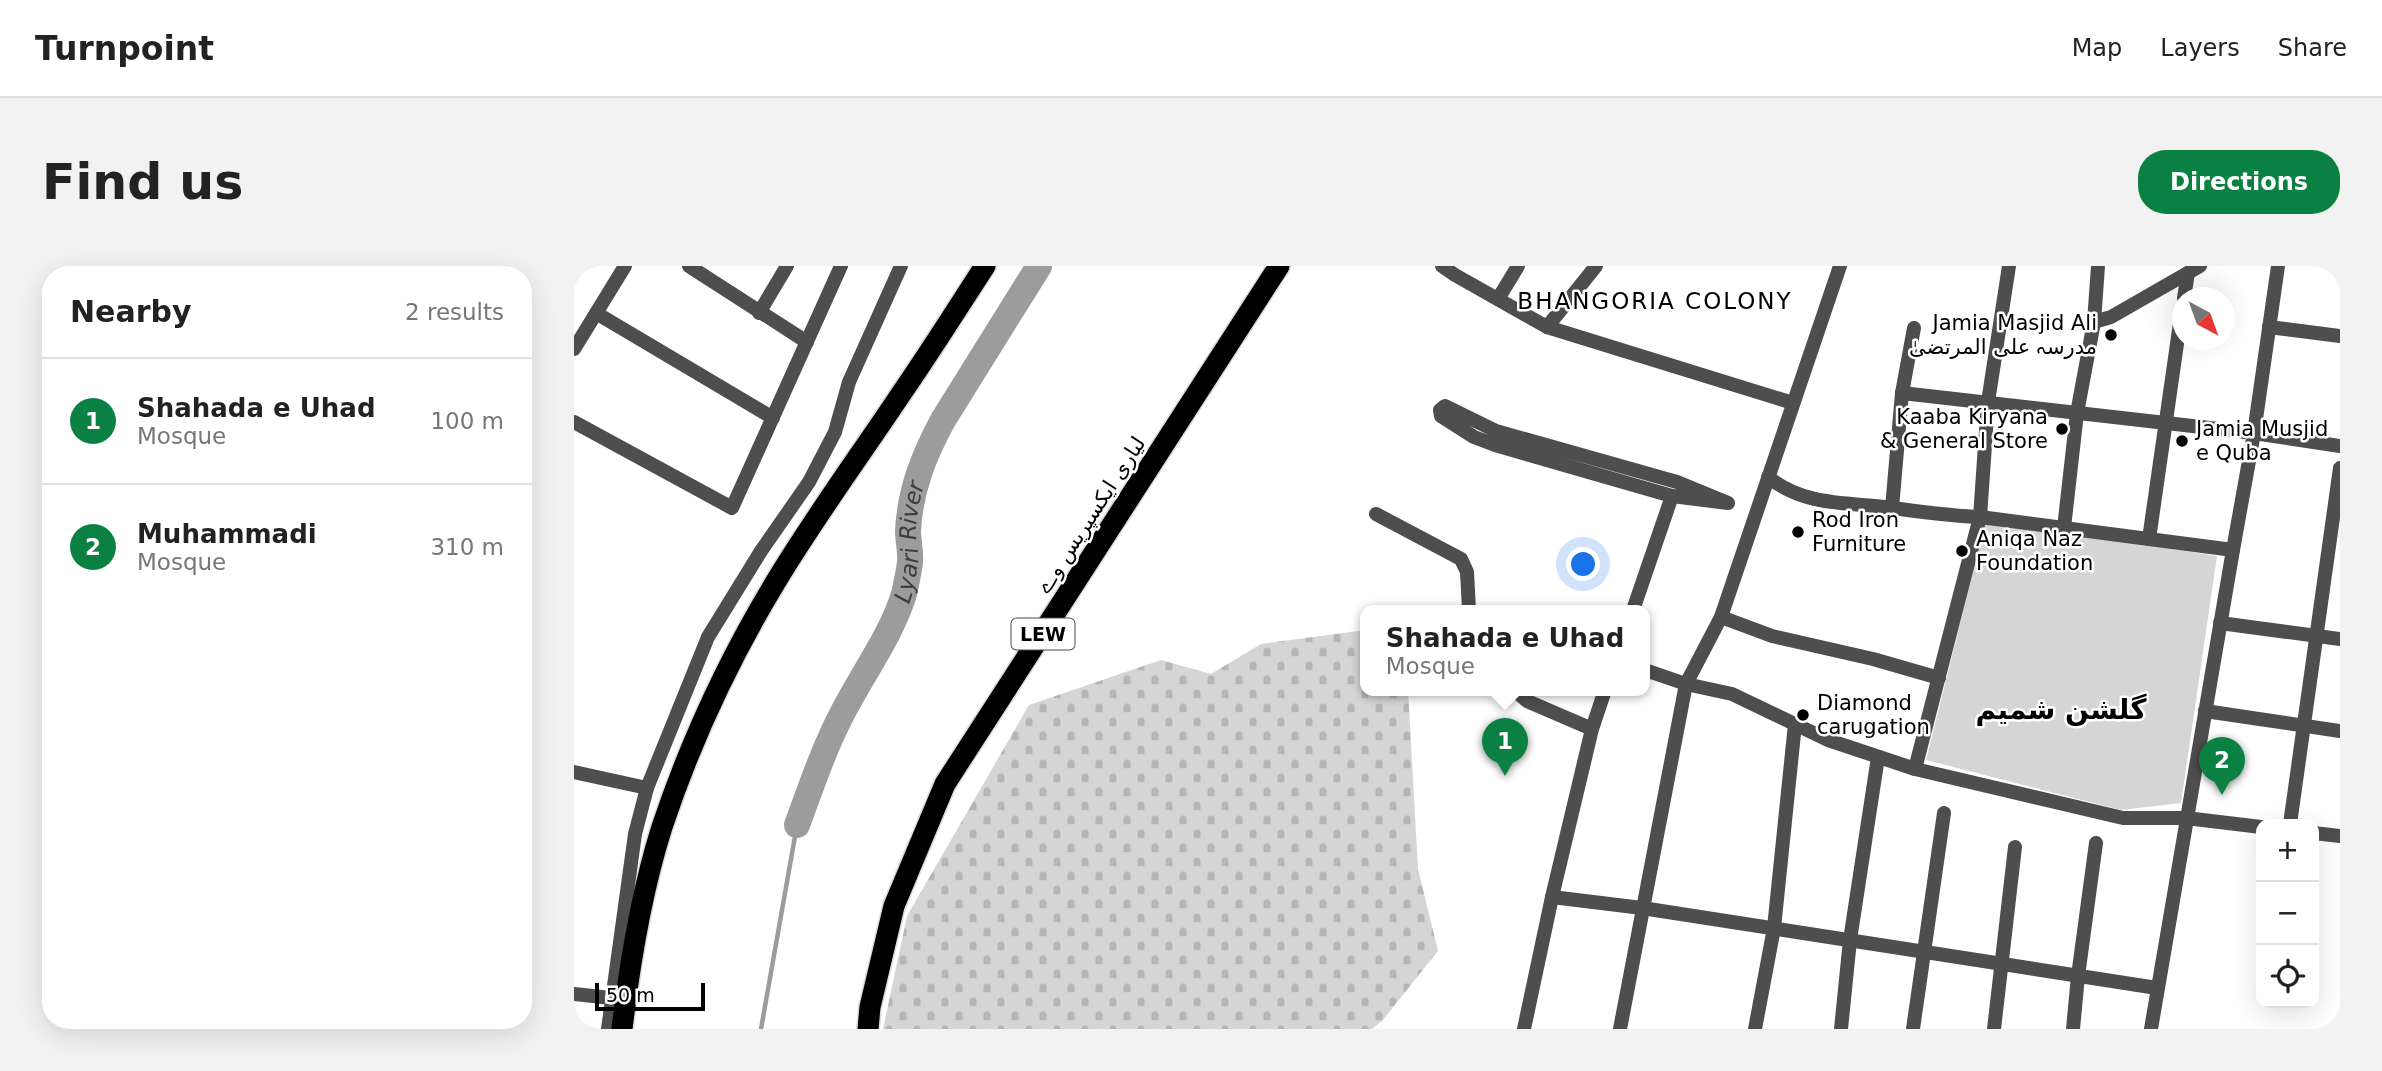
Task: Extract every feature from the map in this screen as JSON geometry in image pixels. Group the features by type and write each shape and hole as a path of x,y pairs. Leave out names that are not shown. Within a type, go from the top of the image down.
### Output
{"highway":[{"path":"622,1029 639,912 662,827 694,744 731,663 798,545 985,266"},
{"name":"لیاری ایکسپریس وے","path":"868,1029 870,1007 894,906 945,784 1279,266"}],"street":[{"path":"574,349 625,266"},
{"path":"690,266 807,342"},
{"path":"760,313 785,266"},
{"path":"574,422 732,508 841,266"},
{"path":"608,1029 635,834 647,788 709,637 761,551 808,482 835,432 849,382 901,266"},
{"path":"1442,266 1547,327 1793,403"},
{"path":"1498,299 1518,266"},
{"path":"1547,327 1596,266"},
{"path":"1620,1029 1686,684 1721,617 1840,266"},
{"path":"1916,769 1980,517 1988,402 2009,266"},
{"path":"2064,528 2077,412 2094,322 2098,266"},
{"path":"2151,1029 2254,433 2278,266"},
{"path":"2094,322 2111,317 2194,270"},
{"path":"2188,287 2194,270"},
{"path":"596,313 773,418"},
{"path":"2269,327 2340,336"},
{"path":"1892,508 1902,393 1914,328"},
{"path":"2148,539 2176,350"},
{"path":"1902,393 2254,433 2340,446"},
{"path":"1448,406 1496,431 1677,482 1728,503 1672,496 1495,446 1474,438 1441,416 1440,410 1448,406"},
{"path":"2291,819 2340,468"},
{"path":"1768,477 1780,487 1818,501 1980,517 2233,550"},
{"path":"1635,605 1672,496"},
{"path":"1376,514 1461,559 1467,572 1469,605"},
{"path":"1721,617 1772,636 1939,677"},
{"path":"2220,623 2340,639"},
{"path":"1650,672 1686,684 1732,694 1828,740 1916,769 2123,818 2186,818 2256,826"},
{"path":"1521,696 1592,729"},
{"path":"1524,1029 1552,897 1592,729 1603,696"},
{"path":"2205,711 2340,731"},
{"path":"1755,1029 1774,928 1795,724"},
{"path":"1841,1029 1850,940 1878,757"},
{"path":"574,772 647,788"},
{"path":"1913,1029 1944,813"},
{"path":"2319,834 2340,836"},
{"path":"2073,1029 2096,843"},
{"path":"1994,1029 2014,847"},
{"path":"1552,897 1642,908 2157,988"},
{"path":"574,994 611,998"}],"green space":[{"path":"1986,520 2217,556 2181,803 2121,810 1926,760"},
{"path":"1360,631 1360,696 1408,696 1418,869 1438,951 1382,1021 1372,1029 883,1029 907,916 1029,705 1161,660 1211,674 1261,644"}],"waterway":[{"name":"Lyari River","path":"797,825 836,726 884,640 904,594 910,562 909,516 919,473 930,446 943,420 1039,266"},
{"path":"761,1029 797,825"}],"place":[{"name":"Jamia Masjid Ali مدرسہ علی المرتضیٰ","path":"2111,335"},
{"name":"Kaaba Kiryana & General Store","path":"2062,429"},
{"name":"Jamia Musjid e Quba","path":"2182,441"},
{"name":"Rod Iron Furniture","path":"1798,532"},
{"name":"Aniqa Naz Foundation","path":"1962,551"},
{"name":"Diamond carugation","path":"1803,715"},
{"name":"Shahada e Uhad","path":"1505,776"},
{"name":"Muhammadi","path":"2222,795"}],"district":[{"name":"BHANGORIA COLONY","path":"1655,301"},
{"name":"گلشن شمیم","path":"2061,709"}]}
